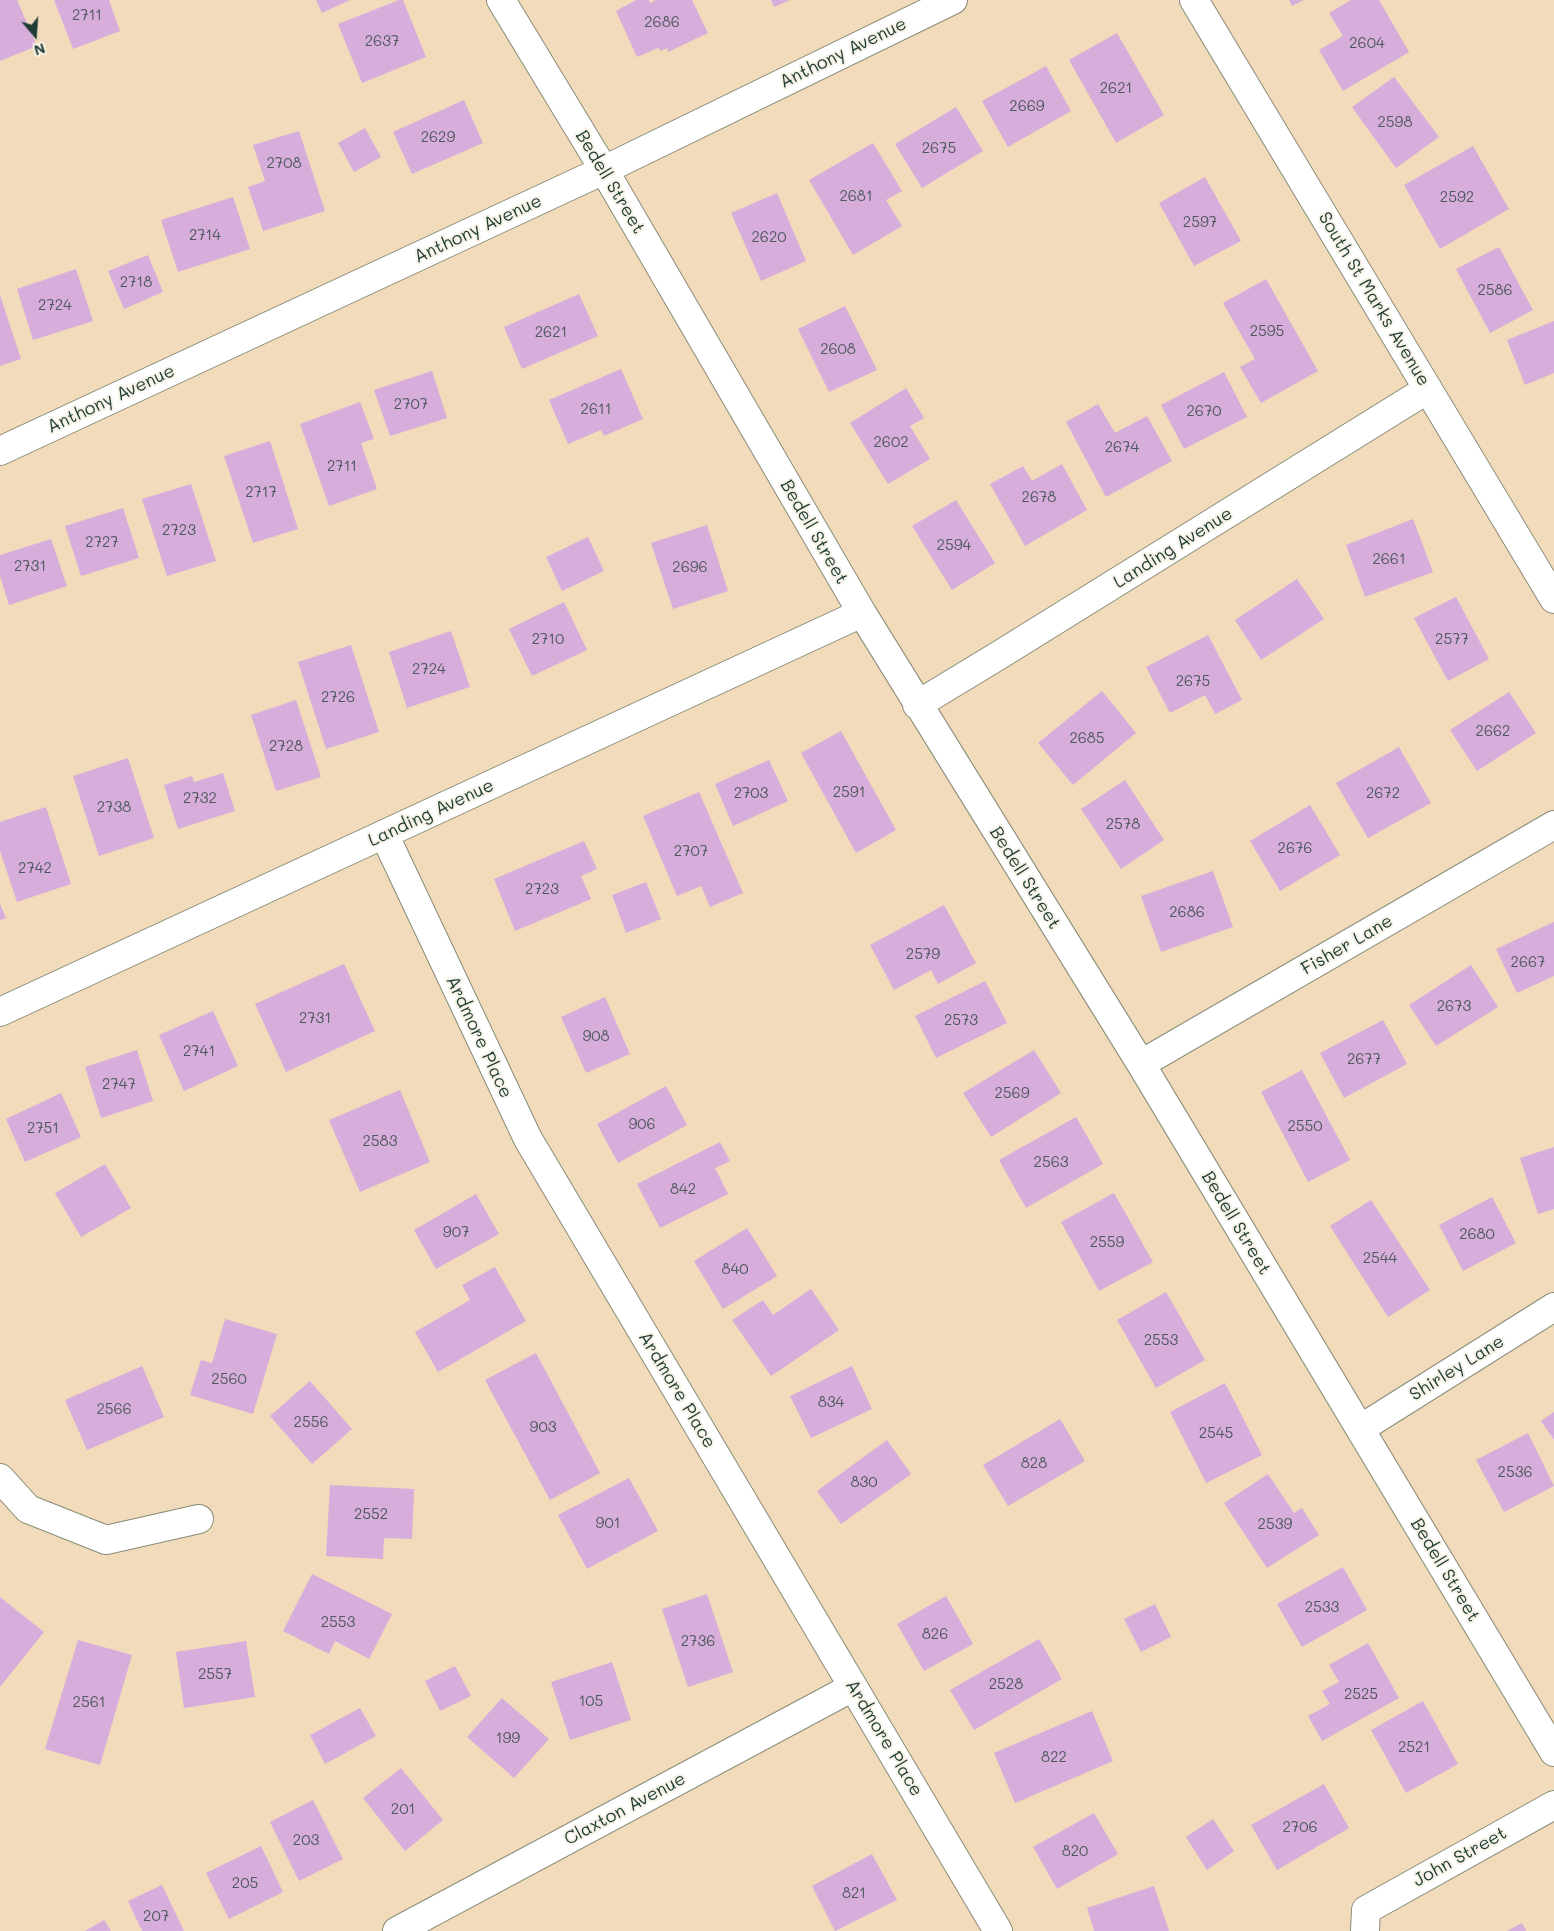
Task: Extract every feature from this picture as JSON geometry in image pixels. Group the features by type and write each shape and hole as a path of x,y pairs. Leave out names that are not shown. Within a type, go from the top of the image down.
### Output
{"street":[{"name":"Bedell Street","path":"501,0 604,170 917,705 1141,1064 1554,1752"},
{"name":"Anthony Avenue","path":"0,451 604,170 953,0"},
{"name":"South St Marks Avenue","path":"1194,0 1554,598"},
{"name":"Landing Avenue","path":"917,705 1428,389"},
{"name":"Landing Avenue","path":"0,1012 862,613"},
{"name":"Fisher Lane","path":"1141,1064 1554,825"},
{"name":"Ardmore Place","path":"384,834 528,1139 998,1931"},
{"name":"Shirley Lane","path":"1360,1429 1554,1307"},
{"path":"0,1478 28,1509 106,1540 199,1519"},
{"name":"Claxton Avenue","path":"396,1931 853,1687"},
{"name":"John Street","path":"1365,1920 1554,1805"}],"building":[{"path":"0,0 17,0 37,46 0,61"},
{"path":"54,0 109,0 120,31 73,49"},
{"path":"316,0 350,0 322,13"},
{"path":"403,0 426,57 362,83 338,24"},
{"path":"636,0 649,0 650,3 656,0 692,0 708,33 668,52 667,48 661,51 658,48 637,57 616,11"},
{"path":"771,0 790,0 774,7"},
{"path":"1289,0 1304,0 1292,6"},
{"path":"1351,0 1379,0 1409,52 1343,91 1319,50 1343,36 1329,13"},
{"path":"1117,33 1164,115 1116,143 1069,60"},
{"path":"1046,66 1071,111 1008,147 982,101"},
{"path":"1394,77 1439,137 1396,168 1352,107"},
{"path":"464,100 483,143 412,174 393,132"},
{"path":"956,107 983,151 922,188 895,144"},
{"path":"365,128 381,157 354,172 338,143"},
{"path":"299,131 325,211 263,231 248,187 265,181 253,145"},
{"path":"873,143 902,191 886,200 902,226 853,255 809,180"},
{"path":"1473,146 1509,209 1440,249 1404,185"},
{"path":"1205,177 1241,241 1194,266 1159,203"},
{"path":"777,193 806,261 761,281 731,213"},
{"path":"233,197 250,249 178,272 161,220"},
{"path":"1499,247 1533,310 1490,333 1456,269"},
{"path":"148,255 163,292 124,309 108,271"},
{"path":"76,269 93,321 33,340 17,289"},
{"path":"1266,279 1318,371 1261,403 1240,367 1255,359 1223,303"},
{"path":"579,294 598,336 522,369 504,327"},
{"path":"0,295 21,359 0,366"},
{"path":"845,306 877,370 829,392 798,329"},
{"path":"1554,321 1554,373 1525,385 1507,340"},
{"path":"621,369 643,419 604,436 601,430 568,444 549,400"},
{"path":"432,371 447,418 390,436 374,390"},
{"path":"1224,372 1247,417 1184,449 1161,405"},
{"path":"906,388 924,418 910,426 930,459 888,484 850,423"},
{"path":"360,402 374,439 361,443 377,489 329,506 300,424"},
{"path":"1098,404 1115,433 1147,416 1172,461 1106,497 1066,422"},
{"path":"270,441 298,529 253,543 224,456"},
{"path":"1062,464 1087,510 1025,546 990,484 1023,466 1032,481"},
{"path":"191,484 216,561 167,576 142,499"},
{"path":"956,500 995,563 952,590 912,526"},
{"path":"123,508 139,558 81,576 65,526"},
{"path":"1413,519 1433,572 1365,597 1346,545"},
{"path":"707,525 728,591 673,609 651,543"},
{"path":"588,537 604,571 562,591 546,557"},
{"path":"51,539 67,586 9,605 0,576 0,555"},
{"path":"1297,579 1324,619 1261,660 1235,620"},
{"path":"1456,597 1489,659 1448,681 1414,618"},
{"path":"564,602 587,650 532,676 509,629"},
{"path":"451,631 470,687 407,708 389,652"},
{"path":"1208,635 1242,700 1215,714 1205,695 1170,713 1146,667"},
{"path":"351,645 379,732 326,749 298,662"},
{"path":"1102,691 1136,733 1073,785 1038,743"},
{"path":"1509,692 1536,733 1477,771 1450,730"},
{"path":"296,700 321,777 276,791 251,715"},
{"path":"841,731 896,830 856,853 801,753"},
{"path":"1399,747 1431,803 1368,838 1336,783"},
{"path":"128,758 154,838 99,856 73,776"},
{"path":"769,760 788,801 733,826 715,784"},
{"path":"223,773 235,811 178,829 164,785 192,776 194,782"},
{"path":"1125,780 1164,840 1121,869 1081,809"},
{"path":"699,792 743,893 710,907 701,886 677,896 643,816"},
{"path":"1310,805 1340,855 1280,891 1250,841"},
{"path":"46,807 71,884 17,902 0,851 0,822"},
{"path":"584,841 597,869 581,876 591,899 515,931 494,879"},
{"path":"1213,871 1233,927 1161,952 1141,896"},
{"path":"646,882 661,919 626,933 612,895"},
{"path":"0,904 6,918 0,920"},
{"path":"944,905 976,963 938,984 931,970 894,990 870,945"},
{"path":"1554,922 1554,976 1517,993 1496,949"},
{"path":"344,964 375,1031 286,1072 255,1004"},
{"path":"1471,965 1498,1007 1436,1046 1409,1005"},
{"path":"985,981 1007,1023 936,1058 915,1016"},
{"path":"605,997 630,1054 586,1073 561,1017"},
{"path":"213,1011 238,1066 184,1091 159,1035"},
{"path":"1383,1020 1407,1064 1344,1098 1320,1053"},
{"path":"137,1050 153,1101 101,1118 85,1067"},
{"path":"1034,1050 1061,1093 991,1137 963,1093"},
{"path":"1302,1070 1350,1160 1308,1182 1261,1092"},
{"path":"666,1086 687,1125 618,1163 597,1124"},
{"path":"400,1090 430,1162 360,1192 329,1120"},
{"path":"61,1093 81,1137 25,1162 6,1119"},
{"path":"1076,1117 1103,1164 1026,1208 999,1160"},
{"path":"720,1142 730,1161 715,1168 728,1194 660,1228 637,1184"},
{"path":"1554,1147 1554,1209 1538,1214 1520,1158"},
{"path":"105,1164 131,1208 81,1237 55,1193"},
{"path":"1114,1193 1153,1262 1099,1291 1061,1222"},
{"path":"476,1194 499,1234 436,1269 414,1230"},
{"path":"1492,1197 1516,1243 1463,1271 1439,1225"},
{"path":"1371,1200 1430,1290 1388,1317 1330,1226"},
{"path":"747,1228 777,1276 723,1309 694,1261"},
{"path":"495,1267 526,1321 438,1372 415,1332 470,1300 462,1285"},
{"path":"811,1289 839,1330 771,1376 732,1320 763,1300 773,1315"},
{"path":"1166,1292 1205,1360 1156,1388 1117,1320"},
{"path":"225,1319 277,1334 253,1414 190,1395 201,1360 212,1363"},
{"path":"536,1353 600,1473 550,1500 485,1380"},
{"path":"142,1366 164,1417 87,1450 65,1400"},
{"path":"852,1366 872,1409 811,1438 790,1396"},
{"path":"310,1381 352,1429 312,1464 270,1416"},
{"path":"1225,1383 1262,1455 1206,1483 1170,1412"},
{"path":"1554,1412 1554,1440 1541,1421"},
{"path":"1060,1419 1085,1461 1008,1506 983,1465"},
{"path":"1528,1433 1554,1486 1504,1512 1476,1460"},
{"path":"887,1440 911,1474 841,1524 817,1491"},
{"path":"1268,1474 1294,1513 1302,1508 1319,1535 1267,1568 1224,1503"},
{"path":"629,1478 658,1531 587,1569 558,1515"},
{"path":"330,1485 414,1489 412,1539 384,1538 383,1559 326,1556"},
{"path":"1343,1567 1367,1610 1302,1647 1277,1604"},
{"path":"312,1574 392,1614 369,1659 335,1641 329,1654 283,1631"},
{"path":"707,1594 733,1672 688,1687 662,1609"},
{"path":"946,1596 973,1644 924,1671 897,1624"},
{"path":"0,1597 44,1632 0,1687"},
{"path":"1155,1604 1171,1637 1141,1652 1124,1619"},
{"path":"1039,1639 1062,1679 974,1730 950,1690"},
{"path":"78,1640 132,1655 100,1765 45,1749"},
{"path":"246,1641 255,1697 184,1708 176,1652"},
{"path":"1368,1643 1399,1698 1322,1741 1308,1716 1330,1704 1322,1691 1339,1682 1329,1665"},
{"path":"612,1662 631,1720 570,1740 551,1682"},
{"path":"455,1666 471,1696 440,1711 425,1681"},
{"path":"502,1698 549,1739 514,1778 467,1737"},
{"path":"1423,1701 1458,1764 1406,1793 1371,1730"},
{"path":"360,1708 376,1736 325,1764 310,1735"},
{"path":"1092,1711 1113,1761 1015,1803 994,1753"},
{"path":"401,1768 443,1820 405,1851 363,1798"},
{"path":"1324,1784 1349,1828 1277,1870 1251,1825"},
{"path":"313,1800 343,1859 299,1881 270,1822"},
{"path":"1094,1813 1118,1854 1057,1889 1033,1847"},
{"path":"1213,1819 1234,1851 1207,1870 1186,1837"},
{"path":"261,1846 283,1892 229,1919 206,1873"},
{"path":"872,1854 897,1900 835,1931 812,1886"},
{"path":"162,1885 184,1931 142,1931 128,1901"},
{"path":"1154,1886 1169,1931 1094,1931 1087,1908"},
{"path":"104,1920 111,1931 85,1931"},
{"path":"1522,1923 1526,1931 1507,1931"}]}
